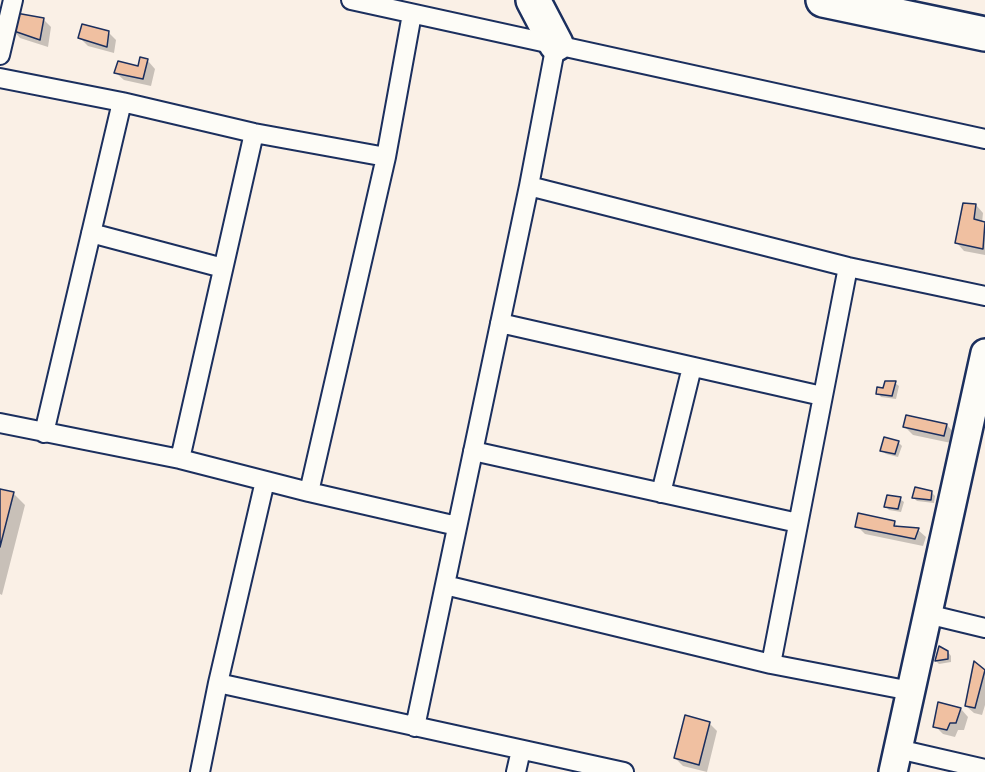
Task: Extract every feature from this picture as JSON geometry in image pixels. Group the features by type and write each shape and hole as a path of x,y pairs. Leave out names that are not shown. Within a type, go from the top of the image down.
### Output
{"highway":[{"path":"533,0 556,44"},
{"path":"823,0 985,34"}],"street":[{"path":"0,55 13,0"},
{"path":"351,0 985,139"},
{"path":"309,492 386,158 412,14"},
{"path":"415,727 529,186 556,44"},
{"path":"0,78 122,102 254,133 386,158"},
{"path":"44,434 122,102"},
{"path":"180,459 254,133"},
{"path":"529,186 848,267 985,296"},
{"path":"91,233 223,268"},
{"path":"771,664 848,267"},
{"path":"500,323 822,396"},
{"path":"985,353 895,760 985,769"},
{"path":"661,493 692,367"},
{"path":"0,423 44,434 180,459 457,526"},
{"path":"473,451 798,523"},
{"path":"200,772 218,683 265,481"},
{"path":"445,585 771,664 910,691"},
{"path":"927,614 985,628"},
{"path":"218,683 624,772"},
{"path":"516,772 521,750"}],"building":[{"path":"16,13 44,18 40,40 11,30"},
{"path":"82,24 109,31 107,47 78,38"},
{"path":"140,57 148,59 143,79 114,73 118,61 138,66"},
{"path":"963,203 976,204 974,219 985,222 983,249 955,243"},
{"path":"885,381 896,381 892,396 876,394 877,387 883,388"},
{"path":"906,415 947,424 944,436 903,427"},
{"path":"884,437 899,441 895,454 880,451"},
{"path":"915,487 932,491 931,500 912,498"},
{"path":"0,489 14,492 0,547"},
{"path":"887,495 901,497 898,509 884,507"},
{"path":"858,513 895,521 894,526 919,528 915,539 855,527"},
{"path":"939,646 948,651 948,659 935,661"},
{"path":"974,661 985,670 975,708 965,706"},
{"path":"938,702 961,708 956,723 950,723 947,730 933,727"},
{"path":"685,715 710,722 699,765 674,758"}]}
